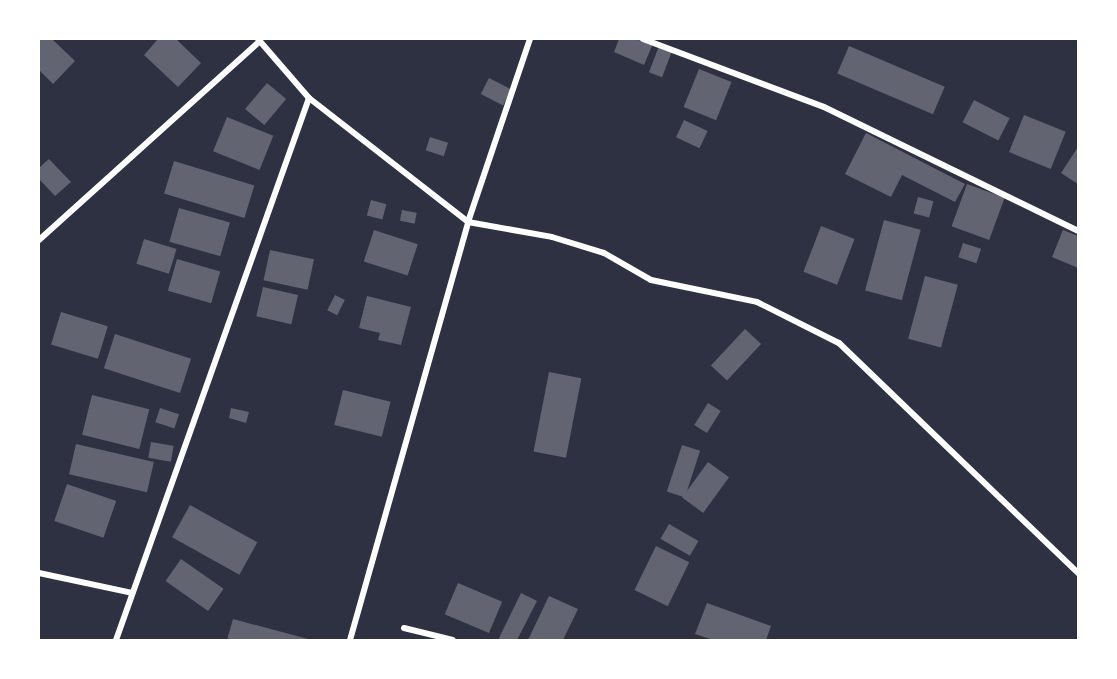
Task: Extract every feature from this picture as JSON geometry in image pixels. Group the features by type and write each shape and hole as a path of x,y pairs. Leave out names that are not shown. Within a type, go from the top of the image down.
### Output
{"street":[{"path":"350,640 468,222 530,39"},
{"path":"643,39 824,107 1078,231"},
{"path":"39,240 259,40 309,98 468,222 552,237 604,253 651,280 757,302 839,343 1078,573"},
{"path":"116,640 309,98"},
{"path":"39,573 132,593"},
{"path":"404,628 453,640"}],"building":[{"path":"39,39 52,39 75,61 53,84 39,70"},
{"path":"158,39 176,39 201,63 178,87 144,55"},
{"path":"619,39 654,41 644,65 614,52"},
{"path":"659,46 672,51 662,77 649,72"},
{"path":"849,46 945,87 933,114 837,74"},
{"path":"699,69 731,82 716,120 684,107"},
{"path":"489,78 511,89 503,105 481,94"},
{"path":"267,83 286,99 264,125 245,109"},
{"path":"974,100 1010,118 998,140 963,122"},
{"path":"1024,115 1066,132 1051,169 1009,152"},
{"path":"227,117 273,136 259,170 213,151"},
{"path":"684,120 708,131 700,148 676,137"},
{"path":"866,133 965,184 955,202 902,175 891,197 845,174"},
{"path":"430,137 448,143 444,156 426,150"},
{"path":"1078,147 1078,184 1061,173"},
{"path":"49,159 71,182 55,196 39,179 39,168"},
{"path":"174,161 254,186 244,218 164,194"},
{"path":"967,184 1005,198 989,240 952,226"},
{"path":"918,197 933,201 929,218 914,213"},
{"path":"371,200 386,204 382,220 367,215"},
{"path":"179,208 230,223 220,256 169,242"},
{"path":"402,210 417,213 415,224 400,221"},
{"path":"884,220 921,230 902,300 865,291"},
{"path":"821,226 855,239 837,285 803,272"},
{"path":"374,230 418,244 408,276 364,261"},
{"path":"1063,230 1078,236 1078,268 1052,257"},
{"path":"144,239 177,249 169,274 136,264"},
{"path":"963,243 981,249 976,263 958,257"},
{"path":"270,250 314,259 308,290 264,280"},
{"path":"177,259 220,271 211,303 168,291"},
{"path":"925,276 958,285 941,348 908,339"},
{"path":"263,287 298,295 291,324 256,316"},
{"path":"335,295 345,300 337,315 327,310"},
{"path":"367,296 411,307 401,345 378,340 380,333 359,328"},
{"path":"61,312 108,326 98,359 51,345"},
{"path":"745,329 761,344 727,381 711,366"},
{"path":"115,334 191,359 180,393 104,368"},
{"path":"549,372 581,378 566,458 534,452"},
{"path":"343,390 391,402 382,437 334,425"},
{"path":"92,395 149,409 139,449 82,435"},
{"path":"708,403 721,411 707,433 694,425"},
{"path":"160,408 179,414 174,428 155,422"},
{"path":"231,408 249,412 246,423 229,418"},
{"path":"151,442 174,446 171,462 148,458"},
{"path":"76,444 154,462 147,492 69,474"},
{"path":"682,445 700,451 685,497 667,492"},
{"path":"708,462 729,477 703,513 682,498"},
{"path":"67,484 116,501 103,538 54,521"},
{"path":"190,505 257,542 239,575 172,537"},
{"path":"669,524 698,541 690,556 660,539"},
{"path":"656,546 689,562 668,606 635,590"},
{"path":"181,559 224,589 208,611 166,581"},
{"path":"458,583 502,602 489,633 445,614"},
{"path":"521,593 537,601 517,640 498,640"},
{"path":"549,596 578,609 563,640 528,640"},
{"path":"707,603 771,626 766,640 713,640 695,634"},
{"path":"233,619 308,639 308,640 227,640"}]}
